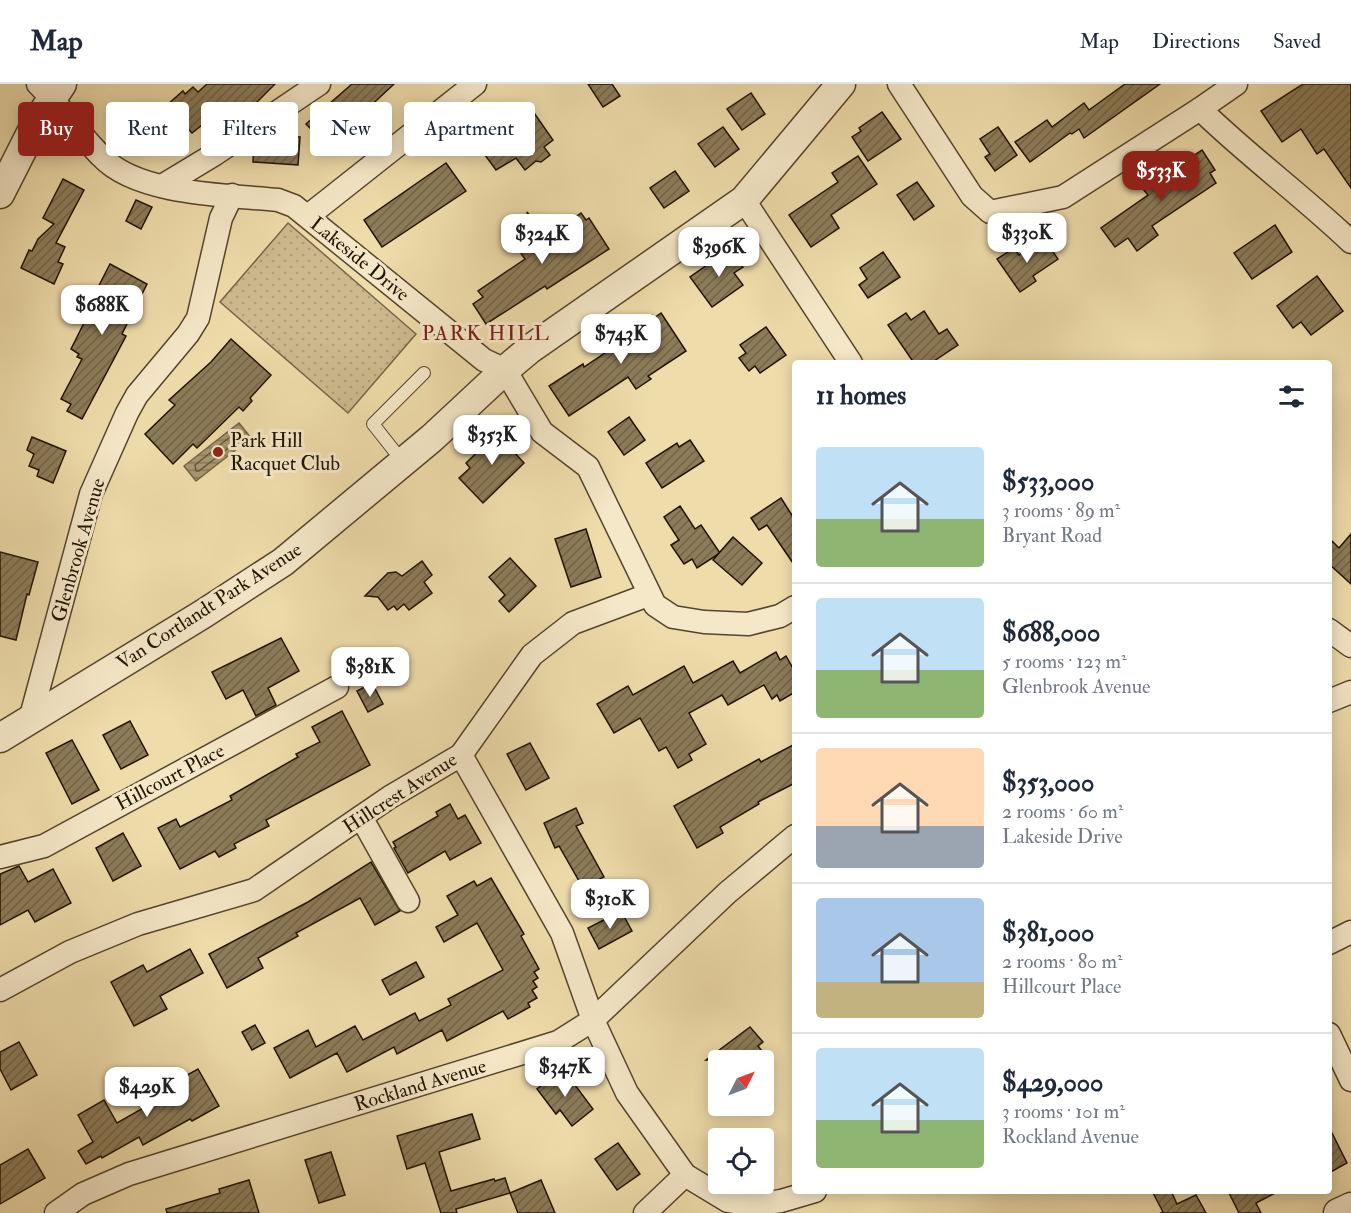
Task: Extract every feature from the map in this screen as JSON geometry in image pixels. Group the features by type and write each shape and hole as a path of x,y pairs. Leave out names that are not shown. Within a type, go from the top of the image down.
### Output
{"street":[{"path":"162,186 216,154 319,84"},
{"path":"308,216 475,84"},
{"name":"Van Cortlandt Park Avenue","path":"0,738 203,614 283,562 403,462 530,349 744,200 841,84"},
{"path":"899,84 972,196 990,212 1063,197 1236,84"},
{"path":"0,194 51,88"},
{"name":"Lakeside Drive","path":"51,88 103,159 132,178 178,189 278,200 294,206 484,360 505,370"},
{"path":"1200,109 1223,132 1323,215 1351,242"},
{"name":"Glenbrook Avenue","path":"30,720 91,494 137,395 188,334 198,318 221,218 232,195"},
{"path":"744,200 849,360"},
{"path":"505,370 542,432 588,466 648,595 655,605 673,617 704,622 748,624 780,616 792,609"},
{"name":"Hillcrest Avenue","path":"0,990 70,952 138,924 254,890 390,797 461,755 532,655 573,623 648,595"},
{"path":"1332,632 1351,646"},
{"name":"Hillcourt Place","path":"0,857 44,846 336,687"},
{"path":"1332,700 1351,692"},
{"path":"461,755 562,933 593,1020 627,1093 685,1175 728,1201 753,1205 781,1201 805,1194"},
{"path":"361,818 408,901"},
{"name":"Rockland Avenue","path":"56,1213 83,1194 129,1174 558,1042 593,1020 727,892 792,838"},
{"path":"1332,942 1351,932"},
{"path":"1332,1040 1351,1080"},
{"path":"645,1213 685,1175"},
{"path":"1338,1213 1351,1207"}],"lane":[{"path":"403,462 373,424 424,373"}],"shaded area":[{"name":"Park Hill Racquet Club","path":"288,223 416,334 348,413 220,302"}],"water":[{"name":"Park Hill Racquet Club","path":"239,423 251,438 196,481 184,466"}],"building":[{"path":"207,84 275,84 257,102 201,102 201,126 192,133 189,130 189,102 170,102 183,91 185,94 193,87 198,92"},
{"path":"352,84 394,84 375,102 331,102"},
{"path":"588,84 612,84 620,96 603,107"},
{"path":"1125,84 1160,84 1084,138 1079,129 1070,133 1030,162 1015,142 1047,120 1052,127 1084,103 1089,110"},
{"path":"1303,84 1351,84 1351,188 1324,149 1317,154 1301,129 1282,142 1261,111"},
{"path":"751,93 765,114 742,130 727,109"},
{"path":"882,112 901,139 868,161 852,137 861,131 859,128"},
{"path":"535,114 553,140 544,147 550,155 541,162 536,161 525,170 516,158 496,170 486,156 535,156"},
{"path":"723,127 739,149 715,167 698,144"},
{"path":"998,127 1017,155 995,171 985,157 990,154 980,139"},
{"path":"298,137 300,137 298,165 253,162 253,156 298,156"},
{"path":"1202,150 1215,170 1210,173 1216,183 1152,226 1158,235 1137,251 1128,238 1115,247 1101,228 1148,195 1143,189"},
{"path":"858,156 877,184 831,215 839,228 811,247 789,215 838,182 832,173"},
{"path":"446,163 466,191 382,247 364,220"},
{"path":"675,171 689,191 664,208 650,188"},
{"path":"63,179 84,190 56,243 65,247 58,262 63,264 54,284 21,268 29,250 32,251 38,239 54,224 43,218"},
{"path":"917,182 934,206 914,220 897,195"},
{"path":"136,200 152,207 141,229 126,221"},
{"path":"527,212 543,235 547,232 549,236 581,213 586,220 589,218 609,249 547,289 545,286 486,324 473,304 483,297 478,291 525,259 520,252 529,245 527,243 531,240"},
{"path":"1275,225 1292,252 1252,279 1234,253"},
{"path":"1046,242 1058,259 1033,276 1036,281 1020,292 997,259 1014,248 1019,255 1037,243 1040,246"},
{"path":"730,249 743,267 734,273 743,285 712,307 690,277"},
{"path":"883,252 900,277 868,298 859,285 867,279 860,268"},
{"path":"110,264 147,284 122,334 126,336 82,419 67,411 71,404 61,399 82,359 77,357 79,354 71,349 94,303 91,301"},
{"path":"1317,276 1343,311 1311,335 1301,322 1293,328 1277,306"},
{"path":"924,311 939,334 947,329 958,345 936,360 912,360 888,325 906,313 911,320"},
{"path":"661,313 686,351 648,376 651,379 636,389 628,377 569,416 549,386 583,364 584,367 633,334 630,330 652,315 654,318"},
{"path":"766,327 786,355 760,373 755,366 749,371 739,358 746,353 740,345"},
{"name":"Park Hill Racquet Club","path":"231,339 271,375 250,398 252,401 243,411 239,407 197,448 193,444 173,464 145,434 175,405 169,400 211,362"},
{"path":"629,417 645,440 624,455 608,432"},
{"path":"502,428 518,444 512,450 524,463 483,503 459,478 470,468 466,463"},
{"path":"32,437 66,451 53,483 37,476 39,470 29,466 34,454 27,450"},
{"path":"690,440 704,461 662,488 646,463 677,443 679,447"},
{"path":"781,498 792,515 792,562 767,525 759,530 751,518"},
{"path":"680,506 695,529 701,525 720,553 697,568 692,559 684,564 671,545 679,540 664,517"},
{"path":"586,529 601,577 571,587 555,539"},
{"path":"1351,534 1351,584 1332,567 1332,541 1339,548"},
{"path":"733,537 762,563 742,585 713,560"},
{"path":"0,552 38,562 29,595 27,594 16,640 0,636"},
{"path":"510,558 536,586 509,612 499,601 505,595 489,577"},
{"path":"422,561 432,575 424,582 432,593 409,610 404,604 397,610 394,606 388,610 378,597 365,596 388,573 396,572 402,576"},
{"path":"281,638 299,671 268,688 276,705 256,716 243,690 226,699 212,672"},
{"path":"776,652 780,660 786,656 792,667 792,694 780,701 777,695 772,699 764,685 728,705 722,695 689,713 706,744 689,754 692,760 678,768 666,747 659,751 640,718 614,733 597,704 628,686 633,695 684,666 693,683 733,661 740,673"},
{"path":"372,683 383,704 368,712 357,691"},
{"path":"342,711 370,765 266,820 269,826 234,844 236,848 219,857 215,851 180,869 158,828 176,819 180,827 232,800 230,796 298,757 296,754 320,742 312,727"},
{"path":"130,721 148,755 121,769 103,735"},
{"path":"72,740 99,790 72,804 46,753"},
{"path":"530,743 549,778 526,790 507,754"},
{"path":"792,746 792,785 758,802 759,804 720,827 723,833 697,848 674,806 759,759 761,762"},
{"path":"450,804 458,819 465,815 481,843 450,860 445,851 408,873 393,842 438,816 436,812"},
{"path":"576,808 583,823 576,826 604,877 583,888 559,846 555,848 544,823"},
{"path":"123,833 141,866 113,881 96,848"},
{"path":"371,862 400,911 375,925 360,898 296,933 298,936 258,958 263,968 227,988 209,954 308,902"},
{"path":"19,866 28,882 53,869 71,903 35,922 28,910 0,925 0,874"},
{"path":"491,878 524,934 521,936 539,969 534,972 538,978 533,981 537,987 532,990 537,998 528,1003 530,1007 508,1019 503,1011 447,1041 442,1030 397,1054 394,1047 347,1072 337,1053 290,1078 274,1048 308,1030 316,1047 355,1026 363,1040 415,1013 419,1021 451,1005 448,999 503,970 477,923 444,942 436,927 458,915 447,896 474,881 477,886"},
{"path":"621,911 632,931 599,949 588,928"},
{"path":"190,949 203,973 160,996 167,1009 134,1026 111,982 143,965 147,972"},
{"path":"416,962 424,977 390,995 382,980"},
{"path":"255,1025 265,1043 252,1050 242,1032"},
{"path":"750,1027 763,1042 758,1046 761,1050 719,1050"},
{"path":"19,1042 37,1075 11,1090 0,1069 0,1052"},
{"path":"198,1069 219,1106 143,1145 139,1137 102,1158 101,1156 86,1164 78,1151 93,1142 78,1115 104,1100 117,1123 175,1090 171,1084"},
{"path":"563,1069 593,1109 572,1126 560,1110 556,1114 537,1089"},
{"path":"472,1114 480,1139 439,1152 451,1191 505,1178 510,1193 456,1209 457,1213 441,1213 425,1163 407,1169 397,1136"},
{"path":"1332,1133 1347,1163 1332,1171"},
{"path":"618,1143 640,1174 617,1190 595,1159"},
{"path":"28,1149 45,1178 0,1204 0,1165"},
{"path":"331,1152 345,1195 319,1203 305,1160"},
{"path":"249,1180 259,1213 167,1213 166,1209 220,1193 219,1189"},
{"path":"541,1180 555,1213 518,1213 510,1193"},
{"path":"1154,1194 1172,1194 1177,1204 1196,1195 1206,1213 1160,1213 1163,1212"},
{"path":"1230,1194 1273,1194 1256,1203 1261,1213 1239,1213"}],"place":[{"name":"Park Hill Racquet Club","path":"218,452"}],"district":[{"name":"PARK HILL","path":"486,333"}]}
